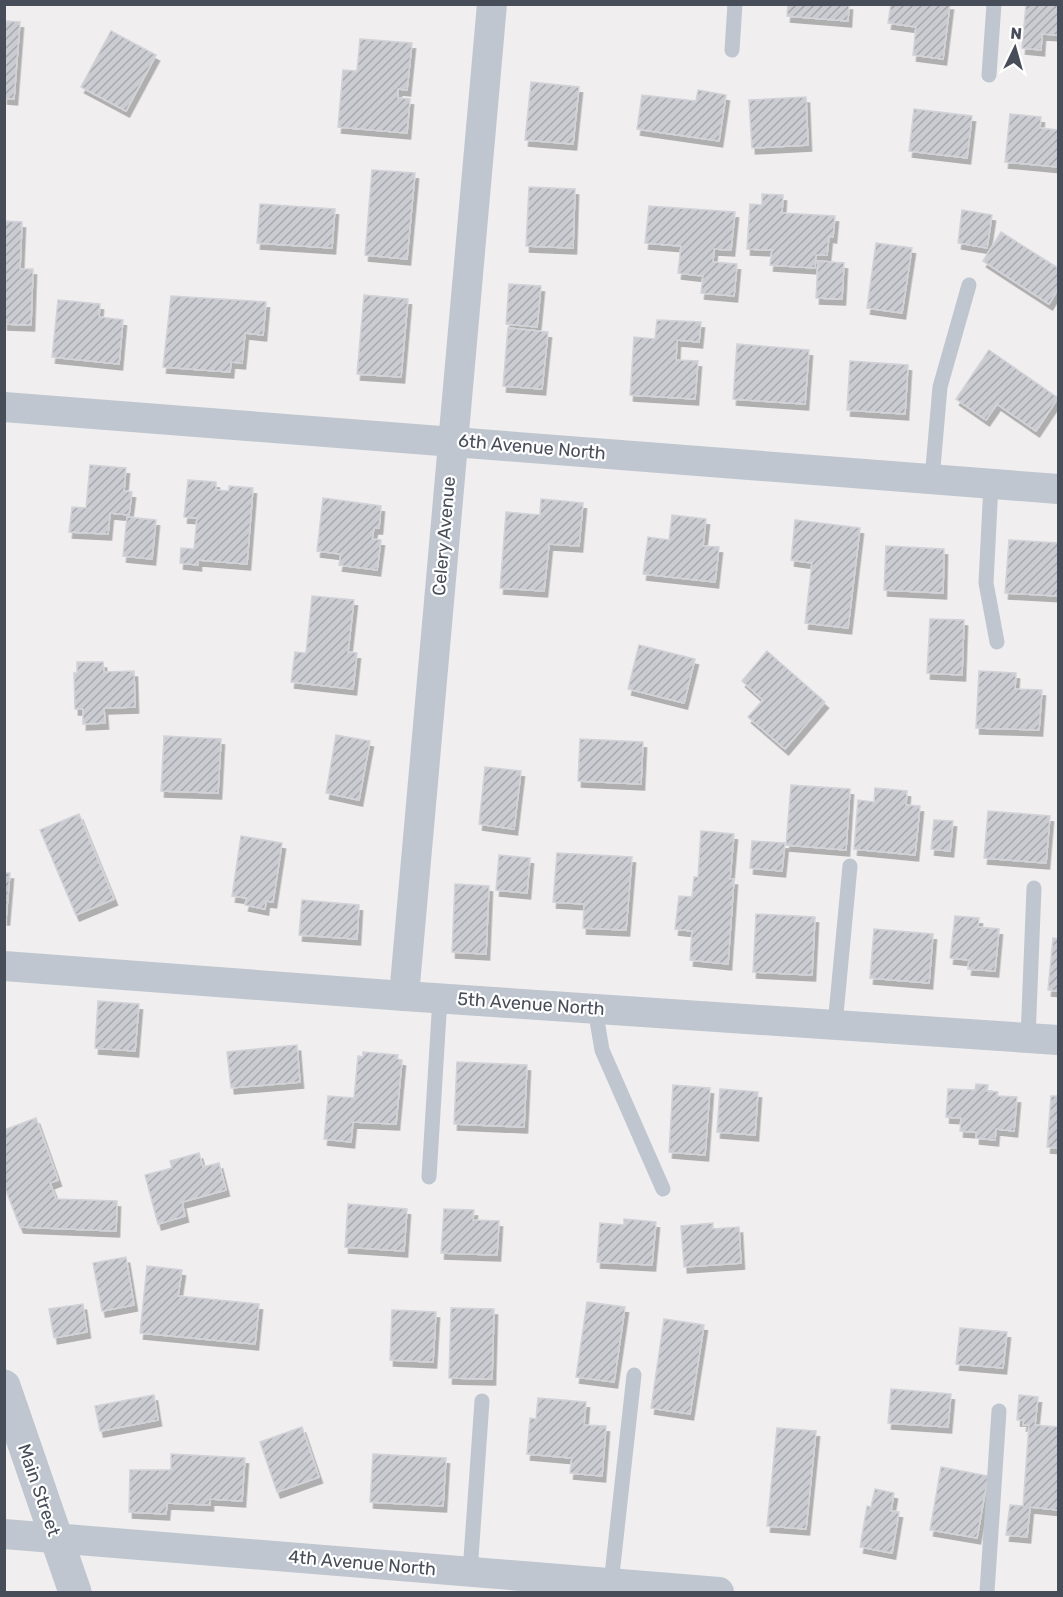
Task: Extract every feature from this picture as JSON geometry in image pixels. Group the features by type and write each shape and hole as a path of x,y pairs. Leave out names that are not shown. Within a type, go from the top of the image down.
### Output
{"street":[{"name":"Celery Avenue","path":"404,996 492,4"},
{"name":"6th Avenue North","path":"4,407 452,440 1059,489"},
{"name":"5th Avenue North","path":"4,966 404,996 1059,1040"},
{"name":"Main Street","path":"4,1386 75,1593"},
{"name":"4th Avenue North","path":"4,1534 718,1593"}],"lane":[{"path":"732,50 735,4"},
{"path":"989,75 994,4"},
{"path":"932,479 940,387 969,285"},
{"path":"991,484 986,583 997,642"},
{"path":"835,1024 850,866"},
{"path":"1028,1038 1034,888"},
{"path":"429,1177 440,998"},
{"path":"595,1009 602,1050 663,1189"},
{"path":"611,1584 634,1375"},
{"path":"470,1572 482,1401"},
{"path":"987,1593 999,1411"}],"building":[{"path":"788,4 849,4 848,21 787,16"},
{"path":"891,4 950,4 943,59 913,55 916,27 888,23"},
{"path":"1026,4 1058,4 1058,35 1042,34 1041,50 1022,48"},
{"path":"4,21 20,22 14,99 4,98"},
{"path":"111,31 156,55 126,111 81,87"},
{"path":"360,39 412,43 407,90 398,89 398,98 410,99 407,133 338,127 343,70 357,71"},
{"path":"531,82 579,87 573,144 525,140"},
{"path":"698,90 726,95 719,141 637,129 642,95 696,101"},
{"path":"806,97 808,145 752,148 749,100"},
{"path":"914,109 972,116 967,158 909,151"},
{"path":"1010,114 1041,117 1040,128 1058,130 1058,167 1005,162"},
{"path":"372,170 415,173 407,259 365,255"},
{"path":"529,187 575,189 573,248 526,246"},
{"path":"762,194 783,195 782,213 835,216 833,237 829,236 827,255 816,255 815,268 770,265 772,250 747,249 750,204 762,205"},
{"path":"260,204 335,209 332,248 257,243"},
{"path":"649,206 735,212 731,250 714,249 713,262 737,264 734,296 701,293 703,276 678,273 681,246 645,243"},
{"path":"962,210 992,215 987,248 958,243"},
{"path":"4,221 22,222 20,269 33,269 31,325 4,324"},
{"path":"1001,232 1058,268 1058,289 1049,304 983,261"},
{"path":"876,243 912,248 902,313 867,308"},
{"path":"818,261 844,263 842,299 816,298"},
{"path":"509,284 541,286 537,327 506,324"},
{"path":"364,295 408,299 401,377 357,374"},
{"path":"171,296 266,302 263,335 245,333 242,363 231,362 230,372 163,367"},
{"path":"58,300 100,304 99,317 123,320 119,364 52,357"},
{"path":"657,320 701,322 699,342 677,340 676,360 698,361 695,399 630,395 634,337 655,339"},
{"path":"508,328 548,332 542,389 503,386"},
{"path":"737,344 809,350 805,404 733,399"},
{"path":"989,350 1058,398 1036,431 997,404 986,420 956,399"},
{"path":"850,361 908,365 905,414 847,410"},
{"path":"90,465 126,468 124,491 132,492 129,515 110,513 108,534 69,532 72,507 86,508"},
{"path":"188,480 216,482 216,490 229,491 229,486 253,488 247,564 198,560 198,565 180,563 181,548 194,549 197,518 184,517"},
{"path":"323,498 381,506 379,528 374,528 372,539 381,540 377,570 339,565 341,554 317,551"},
{"path":"541,499 583,503 579,546 549,544 544,591 500,588 506,512 540,515"},
{"path":"672,515 706,519 703,546 719,547 715,582 643,574 648,537 669,540"},
{"path":"127,517 156,520 152,559 123,556"},
{"path":"795,520 860,528 848,628 805,623 812,563 791,560"},
{"path":"1009,540 1058,543 1058,596 1005,593"},
{"path":"886,546 944,549 943,593 884,590"},
{"path":"312,596 354,600 348,652 357,653 353,689 291,682 295,652 306,653"},
{"path":"930,619 964,620 962,675 927,673"},
{"path":"639,645 695,659 684,703 628,689"},
{"path":"767,651 825,702 785,749 748,717 763,700 742,681"},
{"path":"77,662 103,662 104,672 134,671 135,707 104,708 105,723 83,724 83,709 75,709 74,673 77,673"},
{"path":"979,671 1016,673 1015,689 1042,690 1039,730 976,728"},
{"path":"336,735 370,741 359,800 326,793"},
{"path":"164,736 221,739 218,793 161,791"},
{"path":"580,739 643,742 641,784 578,781"},
{"path":"485,767 521,771 514,829 479,824"},
{"path":"791,785 850,789 846,850 786,845"},
{"path":"875,788 907,791 906,805 920,806 915,855 854,849 858,800 874,802"},
{"path":"988,811 1050,816 1046,863 984,858"},
{"path":"79,814 114,899 76,915 40,830"},
{"path":"934,820 953,821 950,851 931,849"},
{"path":"701,831 734,834 730,879 734,879 728,964 690,960 692,931 675,929 679,896 692,897 694,877 698,877"},
{"path":"241,836 282,843 273,902 266,901 265,909 245,905 247,898 232,896"},
{"path":"752,841 785,843 782,871 750,868"},
{"path":"557,853 632,857 626,930 583,928 584,904 553,902"},
{"path":"499,855 530,858 527,893 496,890"},
{"path":"4,873 10,873 6,919 4,919"},
{"path":"455,884 489,886 486,954 452,952"},
{"path":"302,900 359,905 357,939 299,935"},
{"path":"756,914 815,917 812,975 753,972"},
{"path":"955,916 979,918 978,927 999,929 995,971 968,969 969,960 950,958"},
{"path":"874,929 933,934 929,983 870,978"},
{"path":"1053,938 1058,939 1058,991 1048,990"},
{"path":"98,1001 139,1004 135,1051 95,1048"},
{"path":"297,1045 300,1082 231,1088 227,1052"},
{"path":"363,1052 398,1055 397,1059 402,1060 396,1124 353,1122 351,1142 324,1139 328,1096 354,1098 358,1056 363,1057"},
{"path":"457,1062 527,1065 524,1127 454,1124"},
{"path":"976,1084 988,1085 987,1091 998,1092 997,1096 1017,1097 1014,1131 996,1129 995,1140 976,1138 976,1132 960,1131 961,1118 946,1117 948,1089 975,1090"},
{"path":"673,1085 710,1088 705,1155 669,1152"},
{"path":"720,1089 758,1092 755,1135 717,1132"},
{"path":"1051,1096 1058,1096 1058,1148 1047,1147"},
{"path":"36,1118 58,1180 50,1183 56,1199 117,1201 116,1231 20,1227 4,1185 4,1130"},
{"path":"199,1153 203,1167 219,1163 226,1190 182,1202 185,1216 158,1224 145,1175 172,1168 170,1161"},
{"path":"348,1204 407,1209 404,1251 345,1247"},
{"path":"444,1209 474,1210 473,1220 499,1221 497,1255 441,1253"},
{"path":"624,1219 656,1222 652,1265 597,1262 600,1223 624,1225"},
{"path":"713,1223 713,1229 739,1227 741,1263 684,1267 681,1226"},
{"path":"126,1257 134,1305 102,1311 93,1263"},
{"path":"147,1266 182,1270 178,1296 259,1304 255,1344 140,1333"},
{"path":"587,1302 625,1307 614,1382 576,1377"},
{"path":"83,1304 87,1332 54,1338 49,1309"},
{"path":"451,1308 494,1309 492,1379 449,1378"},
{"path":"392,1310 436,1312 433,1362 390,1360"},
{"path":"664,1319 704,1325 690,1414 651,1408"},
{"path":"960,1328 1007,1332 1003,1368 956,1364"},
{"path":"891,1389 951,1394 948,1427 888,1423"},
{"path":"154,1395 158,1420 100,1431 95,1406"},
{"path":"1019,1395 1038,1397 1035,1425 1058,1427 1058,1510 1030,1507 1027,1537 1006,1535 1010,1505 1023,1506 1029,1425 1023,1425 1024,1420 1017,1420"},
{"path":"538,1398 586,1402 584,1425 606,1426 602,1476 570,1473 572,1458 527,1454 530,1418 536,1419"},
{"path":"302,1427 319,1477 277,1492 260,1442"},
{"path":"777,1428 816,1431 806,1529 767,1526"},
{"path":"171,1454 245,1458 242,1501 210,1499 210,1505 167,1503 166,1514 129,1512 130,1470 171,1470"},
{"path":"373,1454 446,1458 443,1506 370,1502"},
{"path":"941,1467 988,1476 977,1538 930,1530"},
{"path":"875,1489 894,1493 891,1511 899,1512 892,1553 860,1547 867,1506 871,1507"}]}
